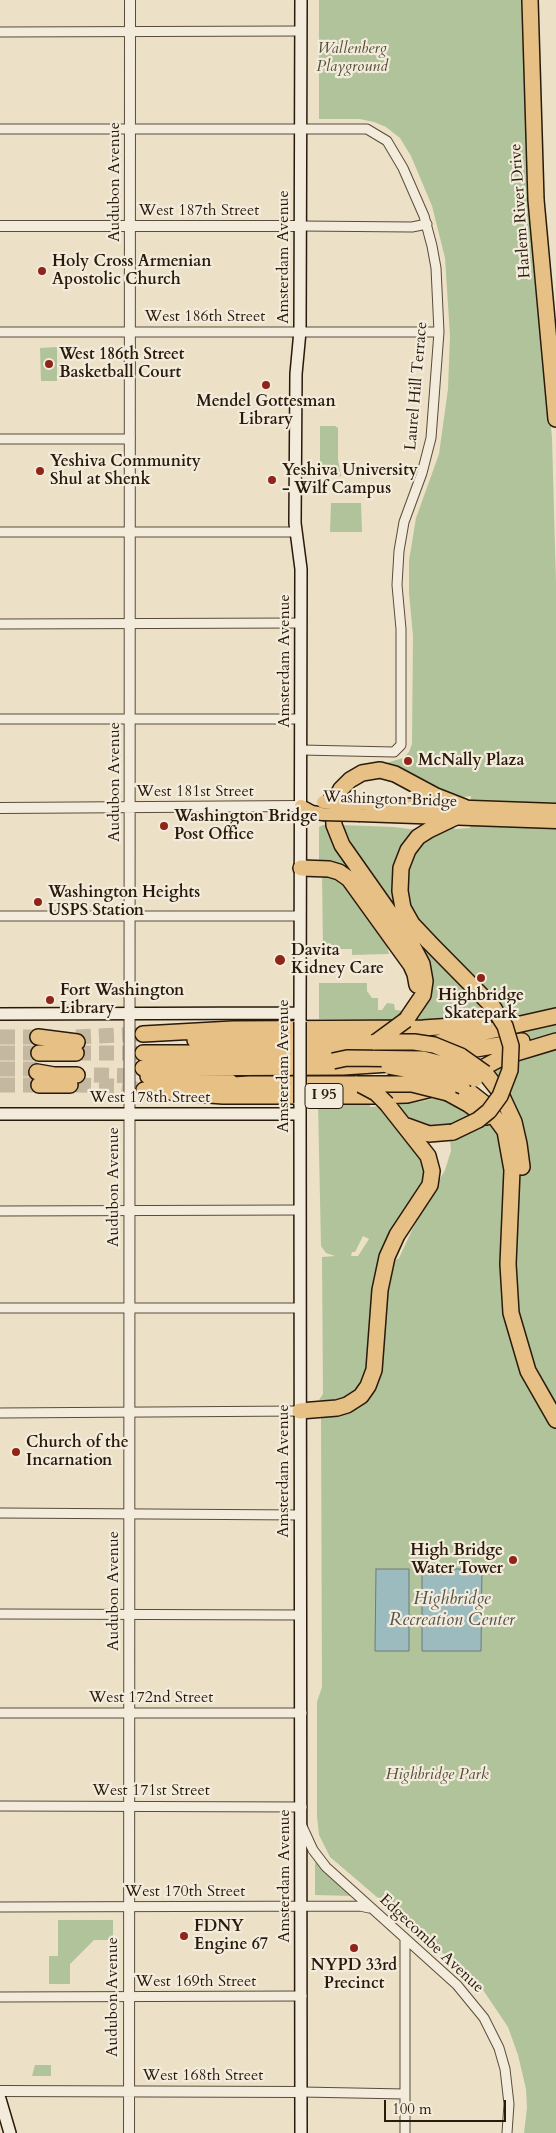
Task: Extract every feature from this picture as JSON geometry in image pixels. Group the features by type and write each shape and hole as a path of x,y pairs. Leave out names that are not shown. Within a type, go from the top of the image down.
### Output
{"highway":[{"name":"Harlem River Drive","path":"530,0 536,200 556,419"},
{"name":"Harlem River Drive","path":"540,0 546,190 556,320"},
{"path":"375,1042 410,1016 423,995 425,981 422,964 411,943 344,849 334,825 333,804 341,789 350,780 362,773 380,770 396,774 436,796 461,815 418,837 408,850 401,868 400,891 403,908 412,924 493,1007 505,1026 511,1046 510,1070 500,1096 489,1111 478,1120 454,1132 429,1134 404,1124"},
{"path":"301,868 335,871 347,878 355,886 413,968 417,990 410,1016"},
{"name":"I 95","path":"143,1064 223,1096 400,1095 443,1086 492,1040 556,1015"},
{"name":"I 95","path":"143,1064 218,1030 423,1028 492,1040 556,1042"},
{"name":"I 95","path":"143,1064 377,1053 492,1040 556,1036"},
{"path":"38,1037 77,1044 39,1053"},
{"path":"143,1064 240,1040 262,1042 419,1042 438,1046 466,1058 467,1083 473,1107 497,1114 515,1126 521,1154 517,1279 521,1316 534,1362 556,1404"},
{"path":"300,1061 333,1061 411,1069 498,1089 497,1114 509,1145 512,1170 508,1272 511,1313 528,1371 541,1398 556,1420"},
{"path":"143,1064 249,1084 467,1083"},
{"path":"37,1075 77,1076"},
{"path":"300,1411 347,1406 361,1396 372,1378 380,1290 387,1257 397,1235 426,1193 432,1178 432,1167 428,1156 404,1124 376,1093 358,1084"}],"main road":[{"name":"Amsterdam Avenue","path":"301,0 300,331 296,374 295,532 301,562 301,2133"},
{"name":"Washington Bridge","path":"301,806 556,822"},
{"name":"Washington Bridge","path":"461,815 556,810"},
{"path":"0,1014 300,1017"},
{"name":"West 178th Street","path":"0,1114 130,1114 300,1109"},
{"path":"0,2099 10,2133"}],"street":[{"name":"Audubon Avenue","path":"129,2133 130,0"},
{"path":"0,32 301,31"},
{"name":"Laurel Hill Terrace","path":"0,129 368,129 387,141 403,168 427,224 436,268 439,332 431,438 422,473 404,522 398,551 397,585 402,629 401,746 394,752 301,750"},
{"name":"West 187th Street","path":"0,226 412,227 427,224"},
{"name":"West 186th Street","path":"0,332 439,332"},
{"path":"0,439 130,439"},
{"path":"0,532 295,532"},
{"path":"0,624 301,623"},
{"path":"0,719 301,719"},
{"name":"West 181st Street","path":"0,808 301,806"},
{"path":"0,916 300,916"},
{"path":"0,1212 300,1210"},
{"path":"0,1308 300,1308"},
{"path":"0,1413 300,1411"},
{"path":"0,1513 300,1515"},
{"path":"0,1614 300,1615"},
{"name":"West 172nd Street","path":"0,1713 302,1713"},
{"name":"West 171st Street","path":"0,1806 302,1807"},
{"name":"Edgecombe Avenue","path":"302,1825 317,1858 364,1900 369,1908 466,1994 489,2027 502,2058 506,2074 509,2104 507,2133"},
{"name":"West 170th Street","path":"0,1907 360,1906 369,1908"},
{"path":"405,1940 405,2133"},
{"name":"West 169th Street","path":"0,1997 302,1996"},
{"name":"West 168th Street","path":"0,2091 405,2094"}],"green space":[{"name":"Highbridge Park","path":"319,0 525,0 535,251 552,438 556,584 556,2133 524,2133 527,2108 526,2089 518,2055 508,2027 479,1984 330,1857 319,1835 317,1816 317,1702 322,1687 321,1414 366,1396 388,1264 399,1258 445,1170 451,1151 450,1139 411,1120 394,1103 447,1098 485,1124 510,1099 493,1069 500,1064 490,1013 467,1018 413,1021 422,948 435,937 411,907 407,887 408,870 414,853 425,840 453,827 455,829 470,828 471,796 463,797 434,792 429,785 401,768 386,763 403,758 409,752 412,744 413,636 409,593 409,561 416,518 439,454 448,389 450,336 445,258 432,206 411,156 400,138 386,127 374,122 360,119 319,119"},
{"name":"West 186th Street Basketball Court","path":"57,347 57,381 41,381 40,348"},
{"path":"320,426 335,426 338,428 338,460 341,476 331,477 331,471 326,466 320,466"},
{"path":"331,503 361,503 362,532 330,532"},
{"path":"328,825 358,879 319,862 319,827"},
{"path":"342,825 417,830 408,839 405,923 353,846"},
{"path":"322,873 344,882 385,939 389,954 352,955 352,949 323,949"},
{"path":"319,983 367,983 367,991 372,998 378,998 378,1010 382,1010 387,1003 394,1004 395,1010 405,1011 397,1020 319,1019"},
{"path":"318,1103 370,1104 370,1107 382,1106 419,1152 426,1169 423,1186 391,1233 371,1358 365,1382 355,1395 328,1404 319,1400 323,1394 322,1257 335,1256 326,1253 321,1246","holes":["363,1236 369,1239 358,1256 351,1256"]},
{"path":"315,1862 353,1896 315,1895"},
{"path":"58,1920 113,1920 113,1940 94,1940 70,1964 70,1984 49,1984 49,1956 58,1956"},
{"path":"35,2065 51,2065 51,2076 32,2076"}],"water":[{"path":"376,1569 409,1569 409,1651 375,1651"},
{"name":"Highbridge Recreation Center","path":"422,1569 482,1569 481,1651 422,1651"}],"tunnel":[{"path":"76,1037 143,1034"},
{"path":"0,1037 38,1037"},
{"path":"0,1053 39,1053"},
{"path":"76,1053 143,1053"},
{"path":"0,1069 37,1069"},
{"path":"94,1075 144,1076"},
{"path":"0,1085 39,1085"},
{"path":"76,1085 116,1086 144,1090"}],"place":[{"name":"Holy Cross Armenian Apostolic Church","path":"42,271"},
{"name":"West 186th Street Basketball Court","path":"49,364"},
{"name":"Mendel Gottesman Library","path":"266,385"},
{"name":"Yeshiva Community Shul at Shenk","path":"40,471"},
{"name":"Yeshiva University - Wilf Campus","path":"272,480"},
{"name":"McNally Plaza","path":"408,761"},
{"name":"Washington Bridge Post Office","path":"164,826"},
{"name":"Washington Heights USPS Station","path":"38,902"},
{"name":"Davita Kidney Care","path":"280,960"},
{"name":"Highbridge Skatepark","path":"481,978"},
{"name":"Fort Washington Library","path":"50,1000"},
{"name":"Church of the Incarnation","path":"16,1452"},
{"name":"High Bridge Water Tower","path":"513,1560"},
{"name":"FDNY Engine 67","path":"184,1936"},
{"name":"NYPD 33rd Precinct","path":"354,1948"}],"park label":[{"name":"Wallenberg Playground","path":"352,58"}]}
